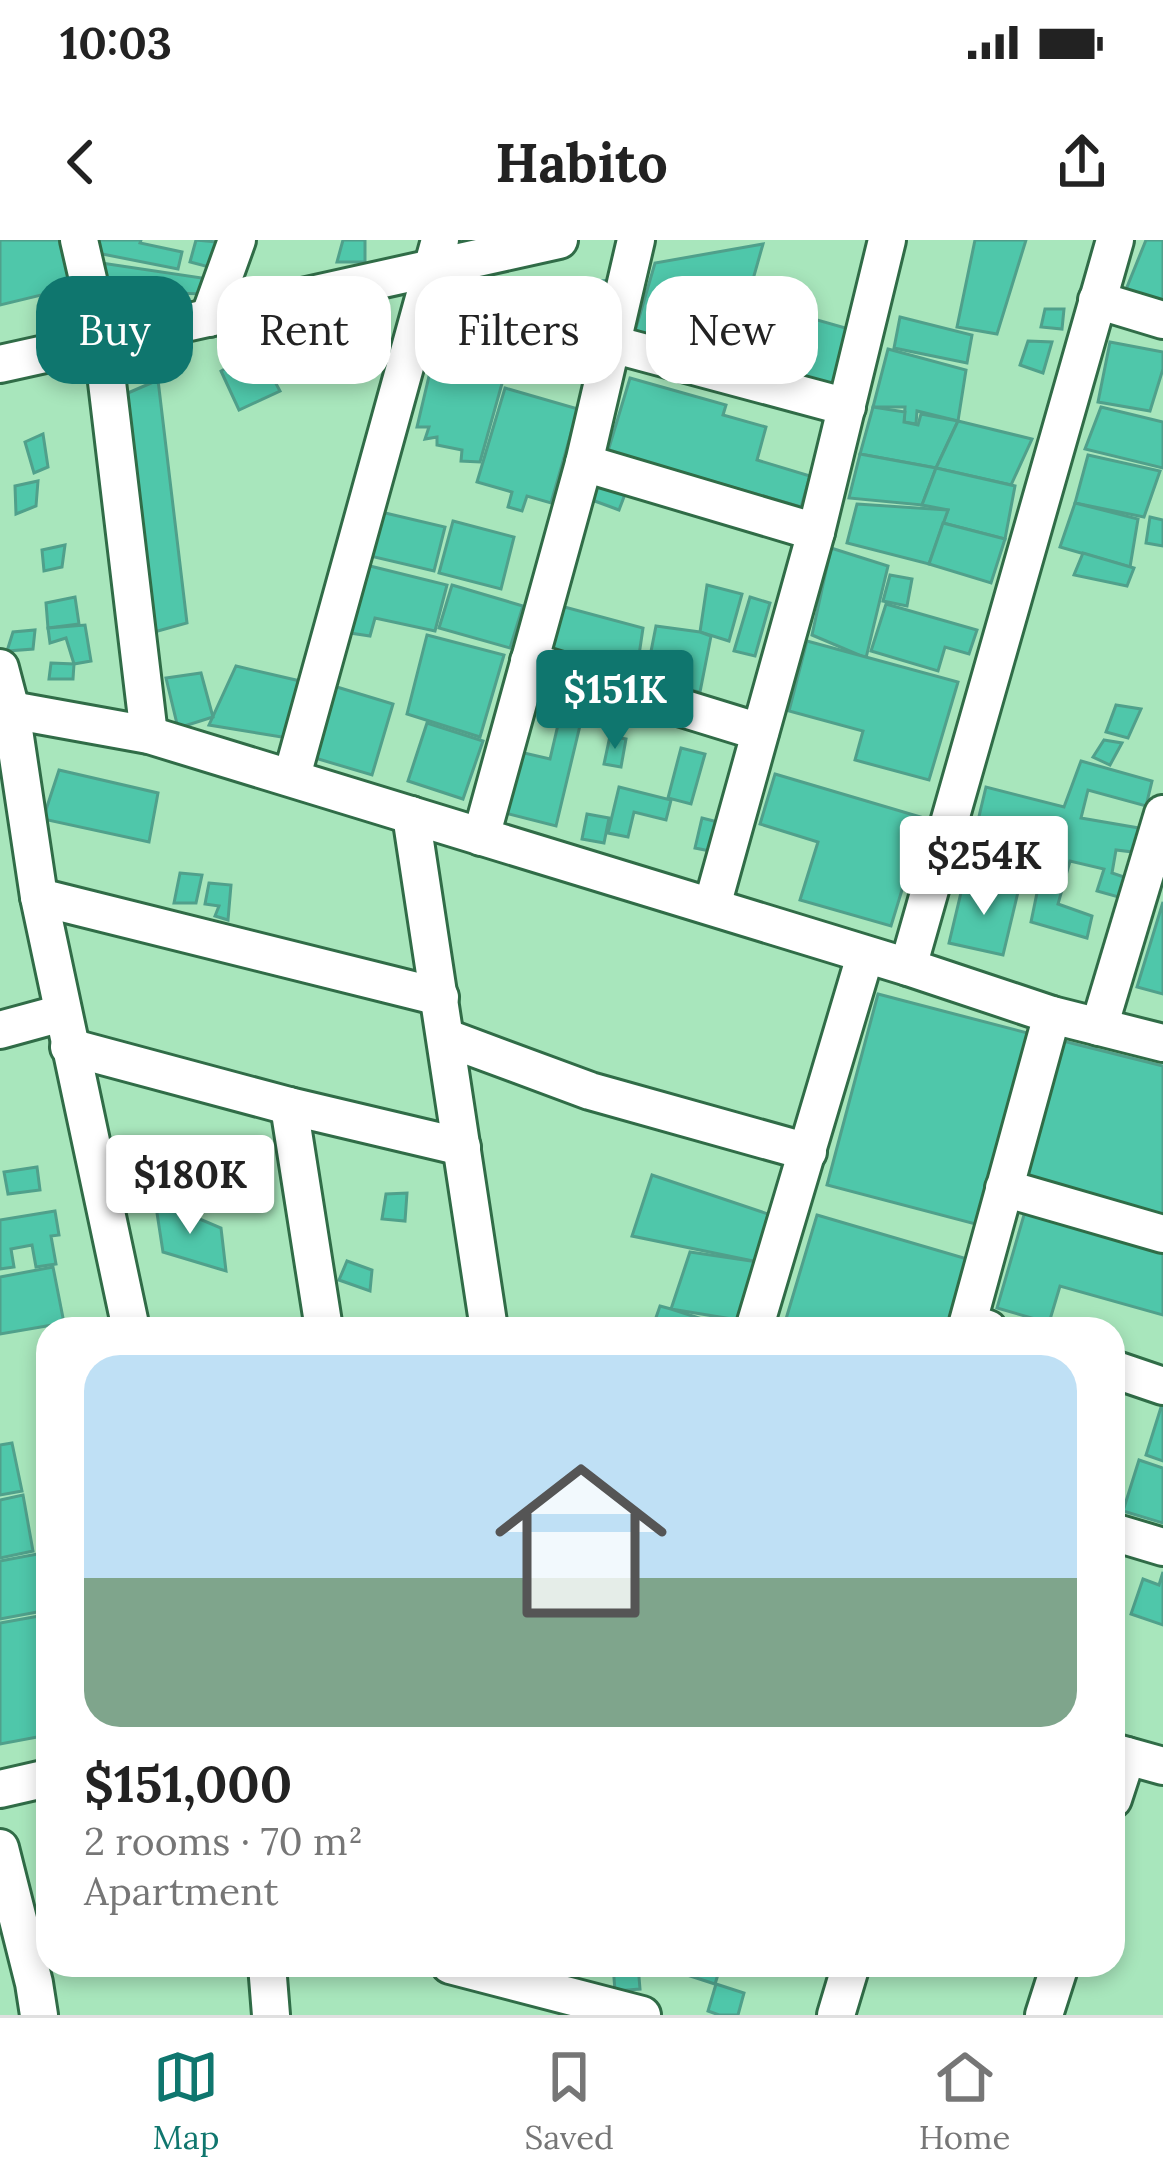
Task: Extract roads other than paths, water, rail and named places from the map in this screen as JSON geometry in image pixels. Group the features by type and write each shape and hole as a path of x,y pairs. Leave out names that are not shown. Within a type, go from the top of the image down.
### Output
{"street":[{"path":"79,240 87,276"},
{"path":"209,318 237,240"},
{"path":"193,321 436,254 559,240"},
{"path":"622,301 636,240"},
{"path":"712,906 816,532 887,240"},
{"path":"908,967 1115,240"},
{"path":"292,776 436,254"},
{"path":"1096,301 1163,320"},
{"path":"622,347 847,407"},
{"path":"0,364 36,356"},
{"path":"107,384 149,735"},
{"path":"481,837 603,384"},
{"path":"584,464 816,532"},
{"path":"529,661 760,732"},
{"path":"0,668 39,896 128,1317"},
{"path":"10,710 149,735 292,776 1052,1015 1163,1043"},
{"path":"1099,1028 1163,814"},
{"path":"411,815 487,1317"},
{"path":"39,896 440,998"},
{"path":"758,1317 866,956"},
{"path":"976,1317 1004,1188 1052,1015"},
{"path":"0,1030 66,1030 290,1106 462,1147"},
{"path":"447,1038 590,1091 808,1151"},
{"path":"290,1106 322,1317"},
{"path":"1004,1188 1163,1234"},
{"path":"1125,1374 1163,1386"},
{"path":"1125,1536 1163,1547"},
{"path":"1125,1755 1163,1766"},
{"path":"0,1789 36,1781"},
{"path":"0,1847 39,2015"},
{"path":"267,1977 271,2015"},
{"path":"496,1977 642,2015"},
{"path":"836,2015 847,1977"},
{"path":"1043,2015 1056,1977"}]}
